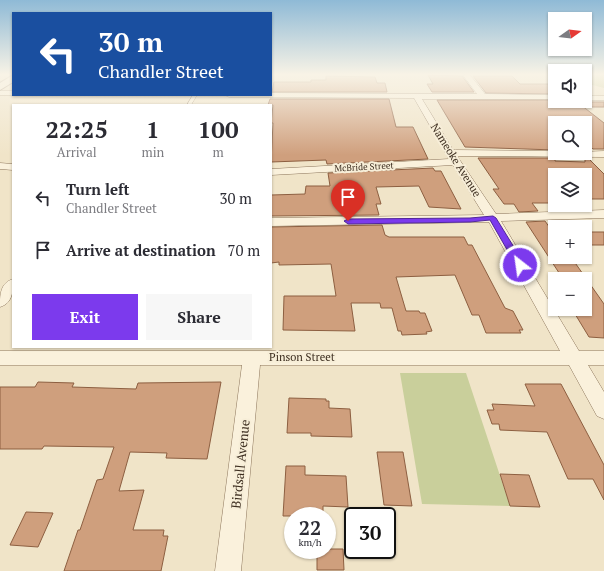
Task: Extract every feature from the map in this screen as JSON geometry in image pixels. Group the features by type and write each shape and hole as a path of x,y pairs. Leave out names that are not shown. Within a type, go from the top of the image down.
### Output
{"street":[{"name":"Nameoke Avenue","path":"420,102 453,158 493,218 604,410"},
{"name":"McBride Street","path":"272,172 453,158 604,154"},
{"path":"0,166 12,167"},
{"path":"272,222 470,220 515,216 604,214"},
{"path":"0,301 12,285"},
{"name":"Birdsall Avenue","path":"228,571 252,357"},
{"name":"Pinson Street","path":"0,358 604,358"}],"green space":[{"path":"400,373 466,373 510,506 422,504"}],"building":[{"path":"269,102 390,102 396,127 413,127 428,159 327,164 326,160 272,162 273,105 268,104"},
{"path":"438,102 548,102 548,108 585,108 604,123 604,149 593,149 592,116 548,116 548,150 465,147"},
{"path":"592,102 604,102 604,107 592,107"},
{"path":"478,158 548,158 548,160 555,161 585,162 585,160 590,160 604,174 604,199 592,199 592,168 548,168 548,203 532,203 538,211 519,212 514,204 504,204 493,189 499,189"},
{"path":"433,168 435,171 441,171 461,209 429,207 419,186 376,187 381,204 376,204 379,215 272,216 272,195 305,194 306,186 330,186 328,173"},
{"path":"545,221 548,225 548,256 526,222"},
{"path":"382,225 385,235 389,237 464,237 468,245 472,245 505,308 513,311 523,330 519,330 521,333 486,333 479,315 472,315 455,275 396,277 406,311 419,311 420,313 425,313 432,331 426,332 427,334 402,335 401,331 398,331 392,308 381,308 380,303 351,303 355,331 283,330 284,296 336,296 331,264 279,265 279,262 272,263 272,227"},
{"path":"592,232 604,232 604,245 592,245"},
{"path":"553,264 576,264 582,272 558,272"},
{"path":"592,287 604,304 604,338 589,337 576,316 592,316"},
{"path":"38,382 74,383 72,387 136,389 138,383 221,382 207,459 166,458 167,453 130,452 119,491 144,490 133,530 164,530 163,536 168,536 161,571 64,571 97,480 103,479 114,447 44,446 42,449 0,449 0,387 35,387"},
{"path":"525,384 561,384 604,465 604,500 593,479 568,479 547,432 500,430 499,424 492,424 487,410 494,410 492,404 535,406"},
{"path":"289,398 326,399 326,401 329,401 329,408 350,409 352,437 311,436 311,433 287,433"},
{"path":"377,452 403,452 412,506 384,505"},
{"path":"286,466 305,466 305,475 346,476 348,507 284,507 283,516"},
{"path":"500,474 529,475 540,507 510,506"},
{"path":"26,512 53,513 38,547 10,545"},
{"path":"336,549 343,549 344,570 317,570 317,559 336,559"}],"route":[{"path":"348,221 470,220 493,218 520,265"}]}
